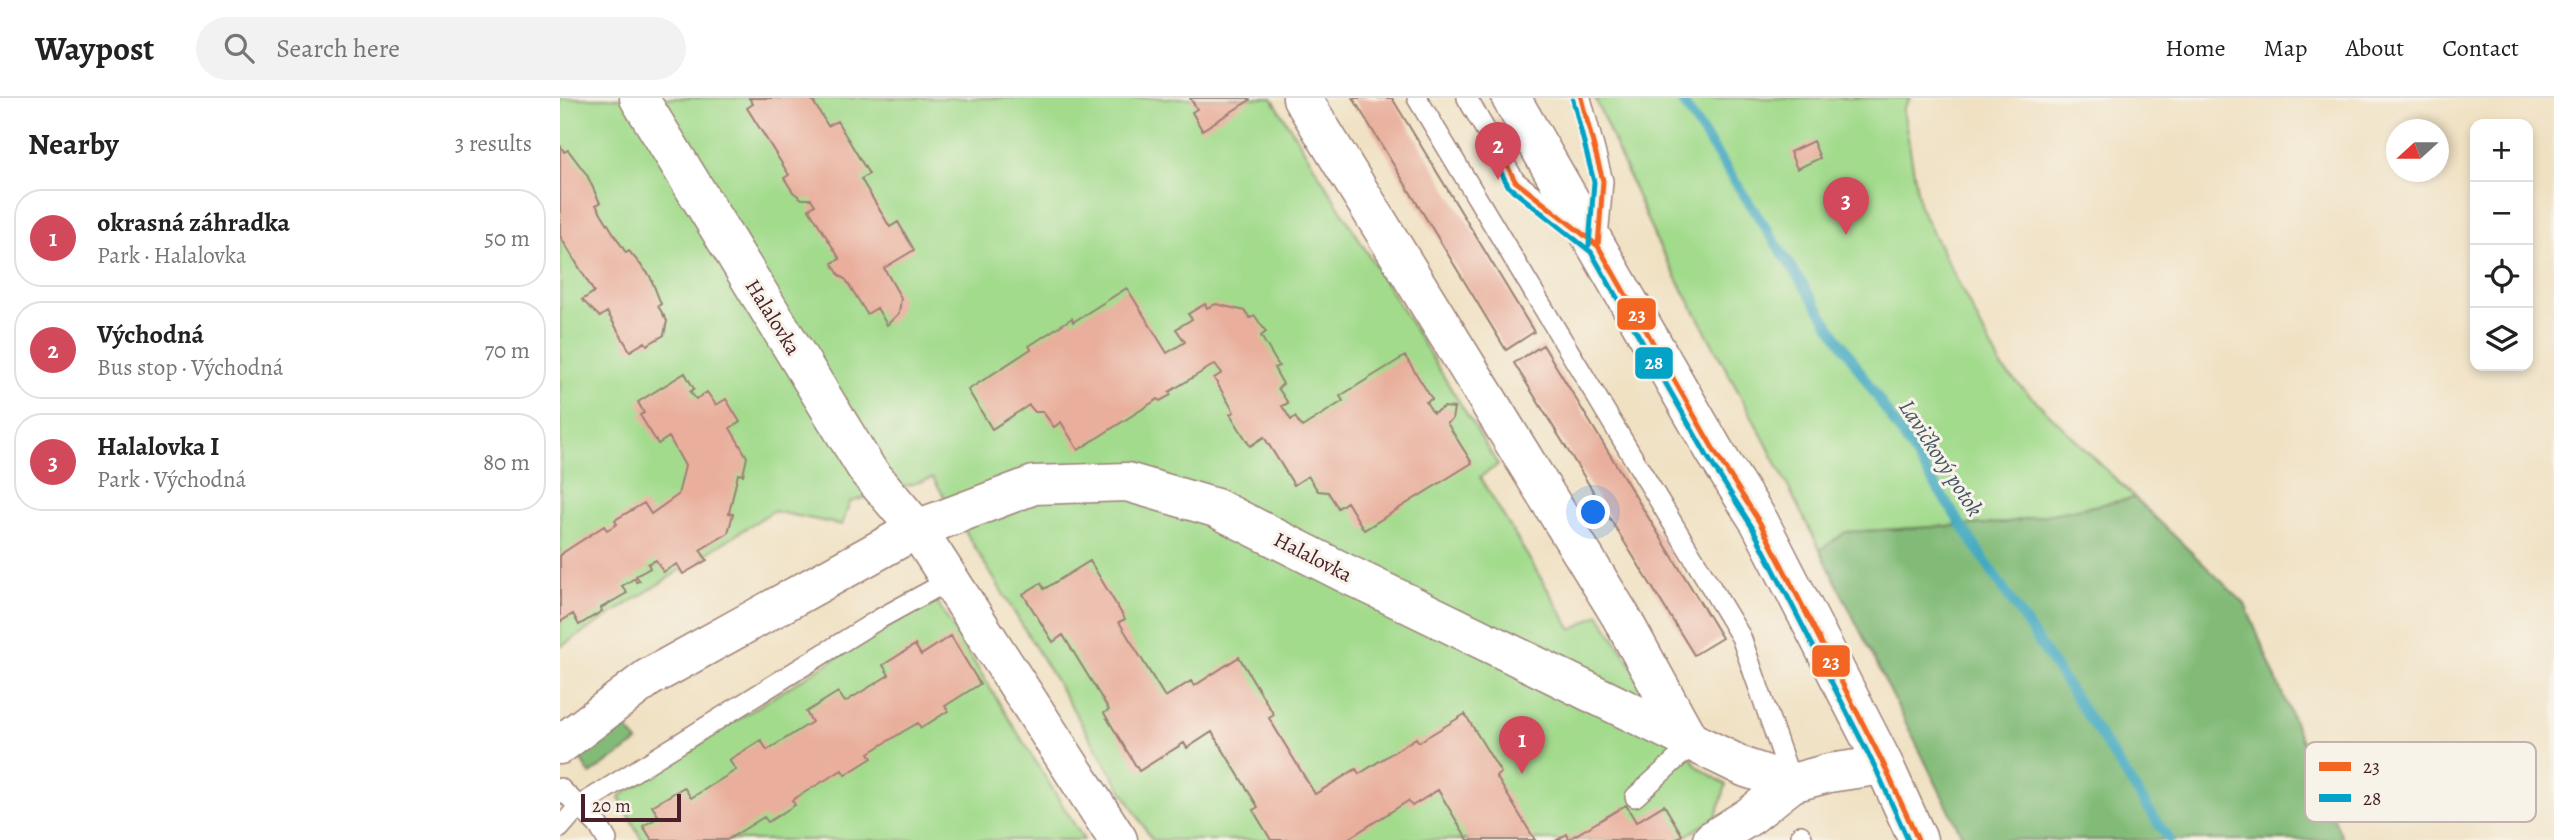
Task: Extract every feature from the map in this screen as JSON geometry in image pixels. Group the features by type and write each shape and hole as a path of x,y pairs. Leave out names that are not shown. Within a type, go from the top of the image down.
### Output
{"street":[{"name":"Halalovka","path":"639,98 868,471 917,529 1118,840"},
{"path":"1302,98 1620,615 1691,743"},
{"path":"1511,98 1715,452 1760,523 1884,765 1918,840"},
{"name":"Halalovka","path":"560,745 648,678 917,529 1034,485 1127,482 1216,508 1691,743 1746,768 1792,782"},
{"path":"1712,840 1750,816 1792,782 1829,773 1884,765"}],"lane":[{"path":"1417,98 1741,637 1792,782"},
{"path":"1467,98 1515,181 1598,246"},
{"path":"1581,98 1603,181 1598,246"},
{"path":"560,828 579,806 879,619 950,580"},
{"path":"1635,797 1691,743"},
{"path":"560,788 598,825 607,840"}],"green space":[{"path":"560,98 1272,98 1498,465 1480,477 1572,630 1599,614 1697,766 1726,785 1716,817 1679,840 1152,840 933,478 850,502 842,525 773,511 560,647"},
{"path":"1595,98 1910,98 1903,109 1920,208 2002,368 2135,498 2004,523 1846,532 1820,550 1765,441 1655,238"},
{"path":"2135,498 2245,604 2305,748 2305,822 2336,822 2343,840 1964,840 1820,550 1846,532 2004,523"},
{"path":"935,599 1084,840 642,840 619,797 776,695"},
{"path":"617,717 638,742 590,774 573,748"}],"building":[{"path":"749,98 811,98 828,126 837,121 869,174 861,179 890,227 898,222 914,250 884,268 901,298 899,313 887,325 877,308 867,314 846,280 839,275 832,263 840,259 809,209 815,205 811,199 802,199 793,192 784,178 789,175 747,108 753,104"},
{"path":"1190,98 1250,100 1202,130 1192,112 1197,109"},
{"path":"1353,98 1392,98 1534,332 1506,350"},
{"path":"1813,141 1820,158 1797,169 1790,152"},
{"path":"560,145 564,152 568,150 587,175 600,203 596,205 626,253 629,251 650,276 661,304 658,306 667,321 664,335 647,345 645,342 630,351 607,312 600,317 582,300 594,292 560,236"},
{"path":"1127,288 1167,353 1185,342 1176,329 1192,319 1188,314 1205,304 1207,308 1216,304 1245,311 1250,318 1255,316 1266,332 1261,336 1279,366 1274,368 1283,384 1278,388 1288,403 1282,406 1291,420 1295,417 1302,427 1343,401 1340,396 1405,356 1432,399 1426,402 1433,413 1444,407 1454,408 1452,420 1447,423 1472,463 1364,530 1347,502 1338,508 1328,492 1318,491 1308,476 1294,485 1264,437 1250,446 1230,414 1234,412 1214,378 1222,373 1215,364 1169,392 1171,395 1160,401 1158,399 1078,450 1061,422 1054,427 1043,412 1035,412 1029,405 992,429 968,390 1031,349 1029,346 1072,318 1073,322"},
{"path":"1543,345 1722,638 1694,655 1514,363"},
{"path":"685,373 694,389 690,392 696,399 707,392 716,405 726,399 740,422 730,428 747,457 743,475 738,474 729,513 733,514 728,533 700,550 707,560 683,574 677,564 663,572 656,560 648,564 650,568 636,576 640,581 636,582 635,578 622,586 627,593 601,608 602,611 579,625 573,614 560,622 560,556 604,526 607,530 617,524 615,520 644,503 651,514 678,495 685,466 669,437 658,444 640,415 644,413 638,402"},
{"path":"1090,561 1125,619 1119,622 1165,697 1191,681 1194,686 1239,657 1274,715 1269,718 1315,794 1356,769 1359,774 1416,738 1419,742 1465,714 1501,773 1496,776 1535,840 1468,840 1438,790 1412,806 1408,801 1346,840 1271,840 1253,810 1258,807 1212,732 1187,748 1184,743 1139,771 1104,713 1109,710 1063,635 1053,642 1023,594 1041,583 1044,589"},
{"path":"951,636 980,684 945,706 948,711 921,728 918,723 904,731 869,753 872,758 845,775 842,770 792,800 795,805 768,822 764,817 727,840 652,840 643,826 659,817 652,806 684,787 691,798 736,770 729,760 761,740 767,750 812,722 806,712 838,692 845,702 889,675 883,665 915,645 921,655"},
{"path":"1626,805 1636,822 1664,805 1682,835 1675,840 1557,840 1567,834 1569,839"}],"waterway":[{"name":"Lavičkový potok","path":"1680,98 2169,840"}],"transit line":[{"name":"23","path":"1581,98 1603,181 1598,246"},
{"name":"28","path":"1573,100 1594,182 1589,245"},
{"name":"23","path":"1508,167 1515,181 1598,246 1715,452 1760,523 1884,765 1918,840"},
{"name":"28","path":"1500,171 1509,187 1591,252 1707,456 1752,527 1876,769 1908,840"}],"place":[{"name":"Východná","path":"1498,180"},
{"name":"Halalovka I","path":"1846,235"},
{"name":"okrasná záhradka","path":"1522,774"}]}
